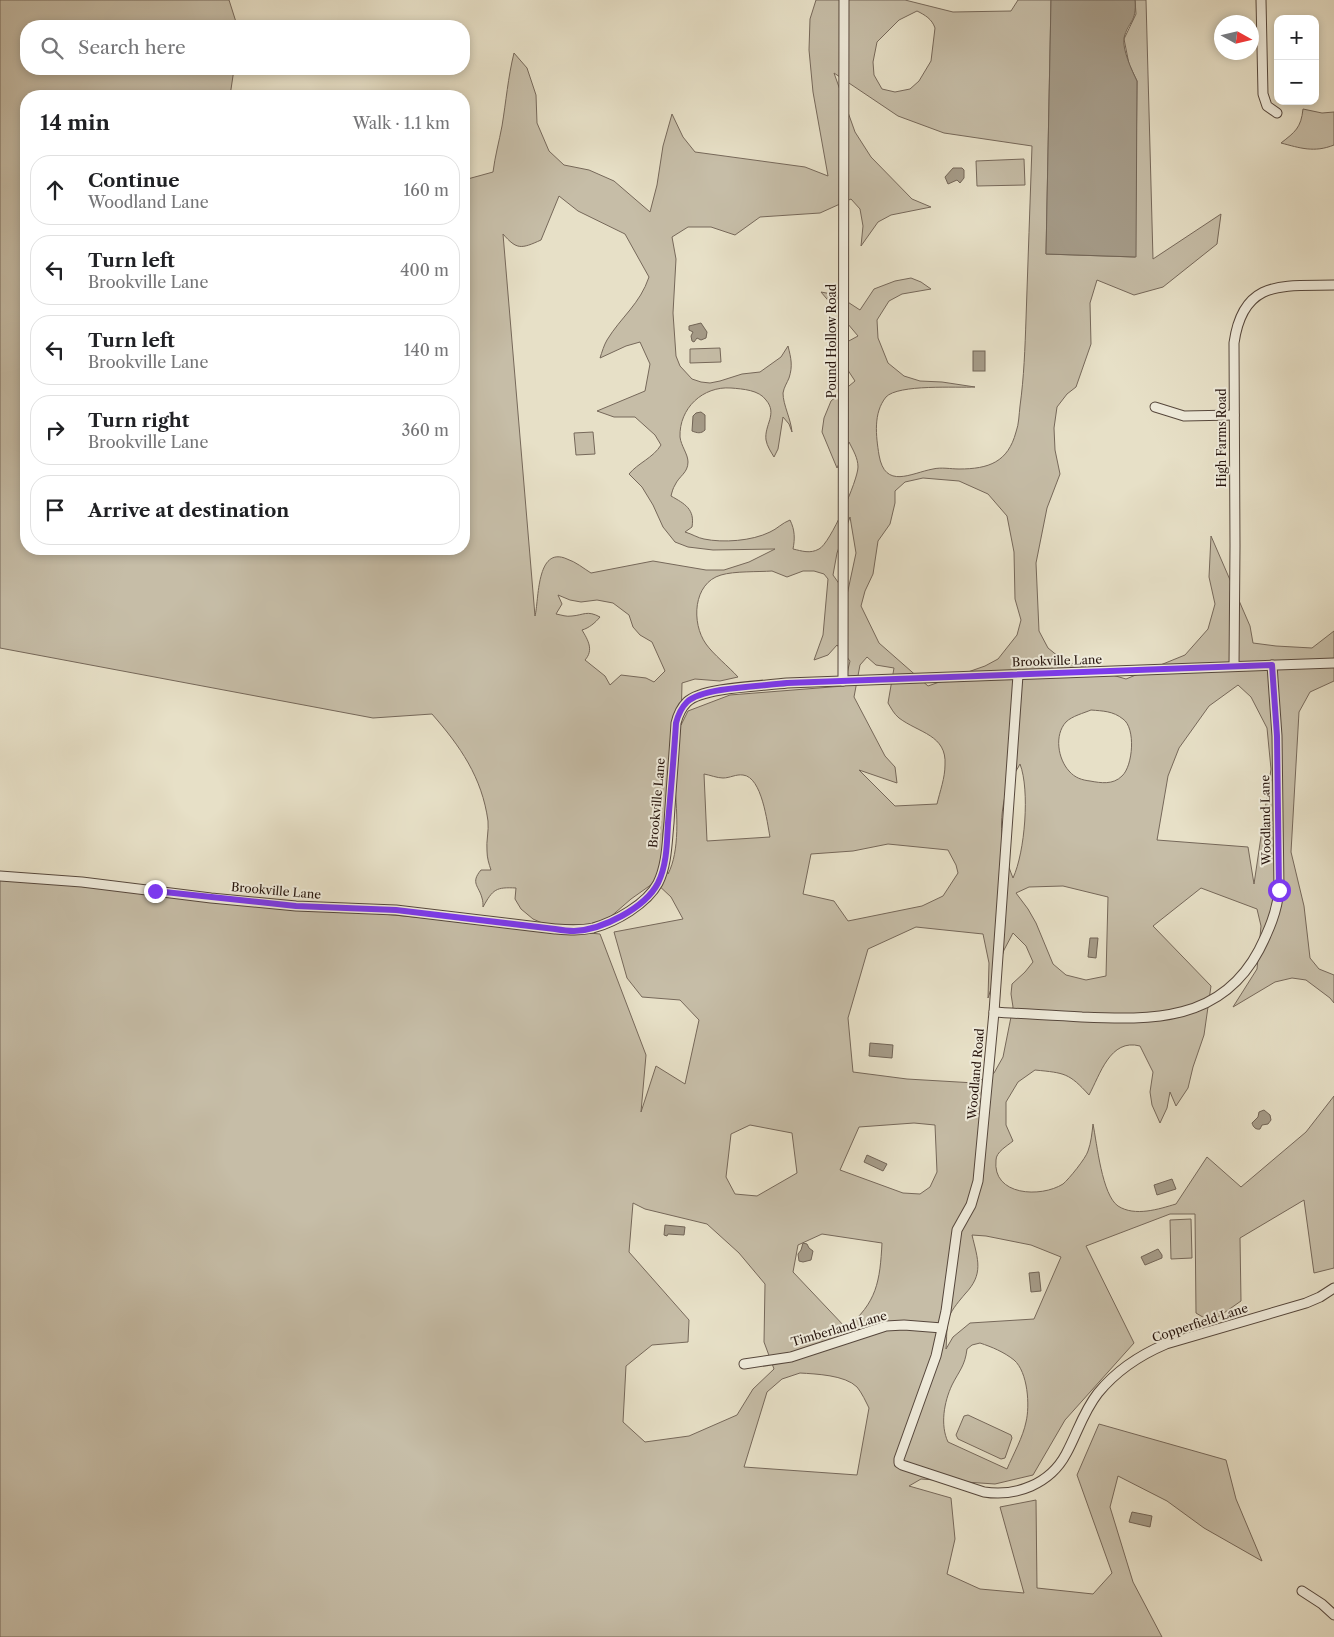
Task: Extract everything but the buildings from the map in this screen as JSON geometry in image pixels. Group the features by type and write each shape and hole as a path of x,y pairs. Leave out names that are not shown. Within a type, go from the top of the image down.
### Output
{"street":[{"name":"Pound Hollow Road","path":"843,681 844,0"},
{"path":"1261,0 1263,94 1267,106 1276,113"},
{"name":"High Farms Road","path":"1234,666 1234,343 1236,326 1246,307 1257,296 1267,290 1282,286 1334,285"},
{"path":"1155,407 1184,416 1234,415"},
{"name":"Brookville Lane","path":"0,876 82,882 211,898 296,906 396,910 574,931 607,923 638,906 650,895 658,882 664,865 667,842 678,713 688,701 701,695 730,689 787,683 1334,663"},
{"name":"Woodland Lane","path":"994,1012 1126,1019 1163,1017 1180,1013 1208,1002 1232,985 1248,967 1270,929 1278,907 1277,736 1272,665"},
{"name":"Woodland Road","path":"899,1463 936,1356 946,1311 957,1230 971,1205 978,1181 994,1012 1018,675"},
{"name":"Copperfield Lane","path":"899,1463 984,1492 994,1494 1011,1493 1024,1489 1036,1484 1052,1472 1060,1463 1084,1414 1098,1393 1124,1367 1166,1344 1306,1303 1320,1298 1334,1288"},
{"name":"Timberland Lane","path":"744,1364 791,1357 886,1326 904,1325 942,1328"},
{"path":"1302,1592 1322,1604 1334,1615"}],"shaded area":[{"path":"0,0 229,0 235,20 20,20 20,75 233,75 231,90 20,90 20,555 470,555 470,178 493,172 514,53 527,68 536,95 537,123 549,151 564,165 589,170 614,181 650,212 657,185 663,146 672,114 683,137 695,152 805,167 828,176 813,92 809,50 810,19 816,0 905,0 953,12 1011,11 1018,0 1051,0 1046,254 1135,257 1137,81 1129,64 1124,39 1136,14 1135,0 1146,0 1153,259 1221,214 1217,244 1163,287 1134,295 1097,280 1090,303 1091,344 1076,387 1067,394 1057,407 1054,428 1055,450 1060,474 1047,508 1036,563 1039,631 1048,648 1064,661 1126,679 1185,655 1208,629 1215,604 1209,577 1211,536 1250,626 1253,643 1312,648 1334,631 1334,681 1310,692 1299,712 1291,852 1304,906 1310,958 1319,969 1334,975 1334,1003 1306,980 1292,978 1275,982 1233,1007 1257,969 1261,926 1257,909 1201,888 1153,926 1211,986 1204,1035 1188,1088 1176,1106 1170,1092 1167,1108 1160,1123 1152,1105 1150,1092 1153,1072 1140,1046 1130,1045 1121,1047 1114,1053 1107,1060 1089,1095 1066,1075 1035,1070 1018,1082 1006,1102 1006,1125 1013,1141 1002,1149 996,1157 997,1172 1002,1181 1020,1191 1043,1191 1063,1184 1087,1154 1093,1124 1104,1180 1112,1200 1118,1206 1132,1211 1155,1210 1176,1204 1207,1157 1241,1187 1306,1132 1334,1096 1334,1268 1314,1273 1304,1200 1240,1238 1241,1301 1211,1322 1196,1313 1195,1214 1170,1214 1086,1246 1134,1343 1065,1420 1033,1475 995,1484 921,1479 909,1486 951,1498 955,1539 947,1574 980,1589 1024,1593 1000,1507 1036,1500 1037,1588 1093,1594 1112,1573 1077,1475 1099,1424 1226,1460 1236,1499 1262,1561 1204,1528 1167,1501 1118,1476 1110,1507 1133,1582 1162,1637 0,1637 0,879 600,934 646,1055 641,1112 656,1066 685,1084 699,1020 680,1000 642,997 627,978 614,932 683,919 671,897 655,882 608,919 594,924 549,926 533,919 521,909 515,899 516,888 496,890 483,907 476,878 481,870 491,870 487,854 488,821 481,790 468,763 452,738 432,714 373,718 0,648","holes":["917,11 934,25 931,61 919,81 910,89 895,92 882,89 874,75 873,62 877,42 899,20","834,73 898,116 944,133 1032,146 1026,330 1018,426 1012,442 1002,457 988,465 970,469 936,468 900,477 887,473 882,466 876,433 877,417 886,397 902,390 915,388 975,387 920,381 904,376 888,363 878,338 877,320 889,301 902,294 931,289 921,282 911,278 895,281 874,289 860,310 837,295 821,292 858,336 834,349 855,381 831,401 824,418 822,432 837,468 849,442 858,464 857,474 849,497 830,536 819,549 809,552 793,549 794,534 790,520 763,535 737,540 712,540 685,532 692,527 692,516 685,505 671,496 674,486 688,466 688,459 680,437 681,426 688,408 702,395 721,388 746,390 759,394 766,400 771,410 766,440 774,457 778,449 783,417 789,424 792,432 783,393 789,378 791,362 788,346 781,357 760,372 742,374 710,383 692,379 680,366 676,356 673,313 676,259 672,237 688,227 711,227 735,235 760,217 820,213 851,199 860,209 863,226 861,246 878,222 891,215 931,207 912,199 871,157 855,132","559,196 578,211 625,234 649,277 641,295 607,340 600,358 640,342 650,364 645,391 597,411 614,417 635,417 655,435 661,445 658,450 629,474 642,487 663,527 675,542 688,547 713,550 775,549 749,562 724,570 706,570 653,561 591,573 570,560 557,557 549,560 544,567 535,616 503,234 512,243 520,246 529,245 541,240","923,478 959,481 988,494 1007,516 1014,552 1015,599 1021,620 1017,635 998,659 985,666 928,686 879,643 861,606 865,591 873,574 878,541 890,524 895,503 895,491 905,482","850,517 856,553 847,595 833,575 837,553","772,571 787,577 803,571 814,571 824,574 828,579 823,635 814,660 828,655 837,645 850,661 844,686 730,695 688,711 681,725 682,683 695,679 720,681 738,677 713,652 701,635 698,625 697,605 705,586 712,579 721,575","558,595 581,602 597,600 613,603 629,615 633,627 640,635 652,642 665,671 654,682 646,678 621,675 610,685 605,676 585,660 590,649 582,630 592,625 600,617 589,613 570,616 556,614 562,604","867,657 876,665 894,668 888,703 899,718 937,741 944,755 945,770 937,804 895,806 859,770 897,783 895,767 885,756 854,697 860,665","1238,685 1251,697 1267,728 1271,769 1254,884 1248,847 1157,840 1168,776 1179,748 1209,706","1091,710 1108,712 1119,716 1130,730 1132,747 1129,764 1122,776 1115,781 1107,783 1084,780 1069,771 1062,760 1059,747 1062,727 1071,718","1020,764 1025,789 1025,821 1021,853 1013,878 1003,844 1002,812 1009,782","704,774 721,778 743,775 755,783 765,811 770,837 707,841","675,787 676,843 672,865 668,874 663,850 665,820","888,844 948,850 958,873 943,896 922,906 848,921 834,901 803,894 811,854 853,851","1063,886 1108,897 1106,976 1086,980 1066,975 1053,964 1028,909 1016,893 1029,887","916,927 983,934 989,963 988,998 1004,950 1013,933 1026,946 1033,962 1012,984 1013,1007 1003,1057 994,1073 975,1083 907,1079 853,1072 848,1018 868,949","914,1123 935,1125 937,1172 930,1187 920,1194 903,1193 840,1170 859,1127","750,1125 792,1133 797,1173 757,1196 735,1194 726,1177 731,1134","633,1203 645,1209 707,1224 739,1253 765,1284 764,1342 774,1369 753,1389 737,1415 689,1436 645,1442 623,1422 626,1366 652,1345 688,1342 689,1320 629,1252","822,1234 882,1243 880,1269 875,1290 864,1310 846,1328 793,1272 798,1245","972,1235 1031,1245 1061,1257 1034,1319 970,1323 953,1337 946,1349 949,1317 975,1280 978,1266","980,1343 998,1350 1014,1360 1022,1372 1028,1399 1025,1428 1007,1469 948,1442 944,1428 945,1406 952,1385 965,1360 967,1349 972,1345","800,1373 830,1376 845,1380 857,1387 869,1408 857,1475 744,1467 767,1392 782,1379"]},
{"path":"1051,0 1135,0 1135,13 1124,38 1124,48 1137,81 1136,257 1046,254"},
{"path":"1303,109 1322,113 1334,112 1334,145 1313,149 1281,143 1296,129 1301,121"},
{"path":"1024,159 1025,185 977,186 976,161"},
{"path":"953,168 962,168 964,170 964,178 960,183 957,180 948,184 945,177"},
{"path":"701,323 707,332 706,338 701,340 697,338 694,342 691,336 693,332 689,330 689,326"},
{"path":"720,348 721,362 690,363 690,349"},
{"path":"973,351 985,351 985,371 973,371"},
{"path":"701,412 705,415 705,430 699,433 692,431 693,416"},
{"path":"593,432 595,454 576,455 574,433"},
{"path":"1090,938 1098,938 1096,958 1088,957"},
{"path":"870,1043 893,1045 892,1058 869,1056"},
{"path":"1264,1110 1270,1115 1271,1120 1268,1124 1262,1125 1260,1129 1256,1129 1252,1123 1258,1117 1259,1112"},
{"path":"867,1155 887,1164 883,1171 864,1162"},
{"path":"1172,1179 1176,1189 1157,1195 1154,1185"},
{"path":"1191,1219 1192,1258 1171,1259 1170,1220"},
{"path":"665,1225 685,1227 684,1235 664,1235"},
{"path":"803,1243 807,1244 813,1251 811,1260 803,1262 799,1261 798,1254"},
{"path":"1158,1249 1162,1258 1145,1265 1141,1257"},
{"path":"1039,1272 1041,1291 1031,1292 1029,1273"},
{"path":"968,1415 1011,1435 1012,1438 1005,1458 1001,1459 958,1439 956,1435 964,1416"},
{"path":"1132,1512 1152,1516 1150,1527 1129,1522"}],"route":[{"path":"155,891 296,906 396,910 574,931 592,928 607,923 638,906 650,895 658,882 664,865 667,842 678,713 688,701 701,695 730,689 787,683 1272,665 1277,736 1279,890"}]}
